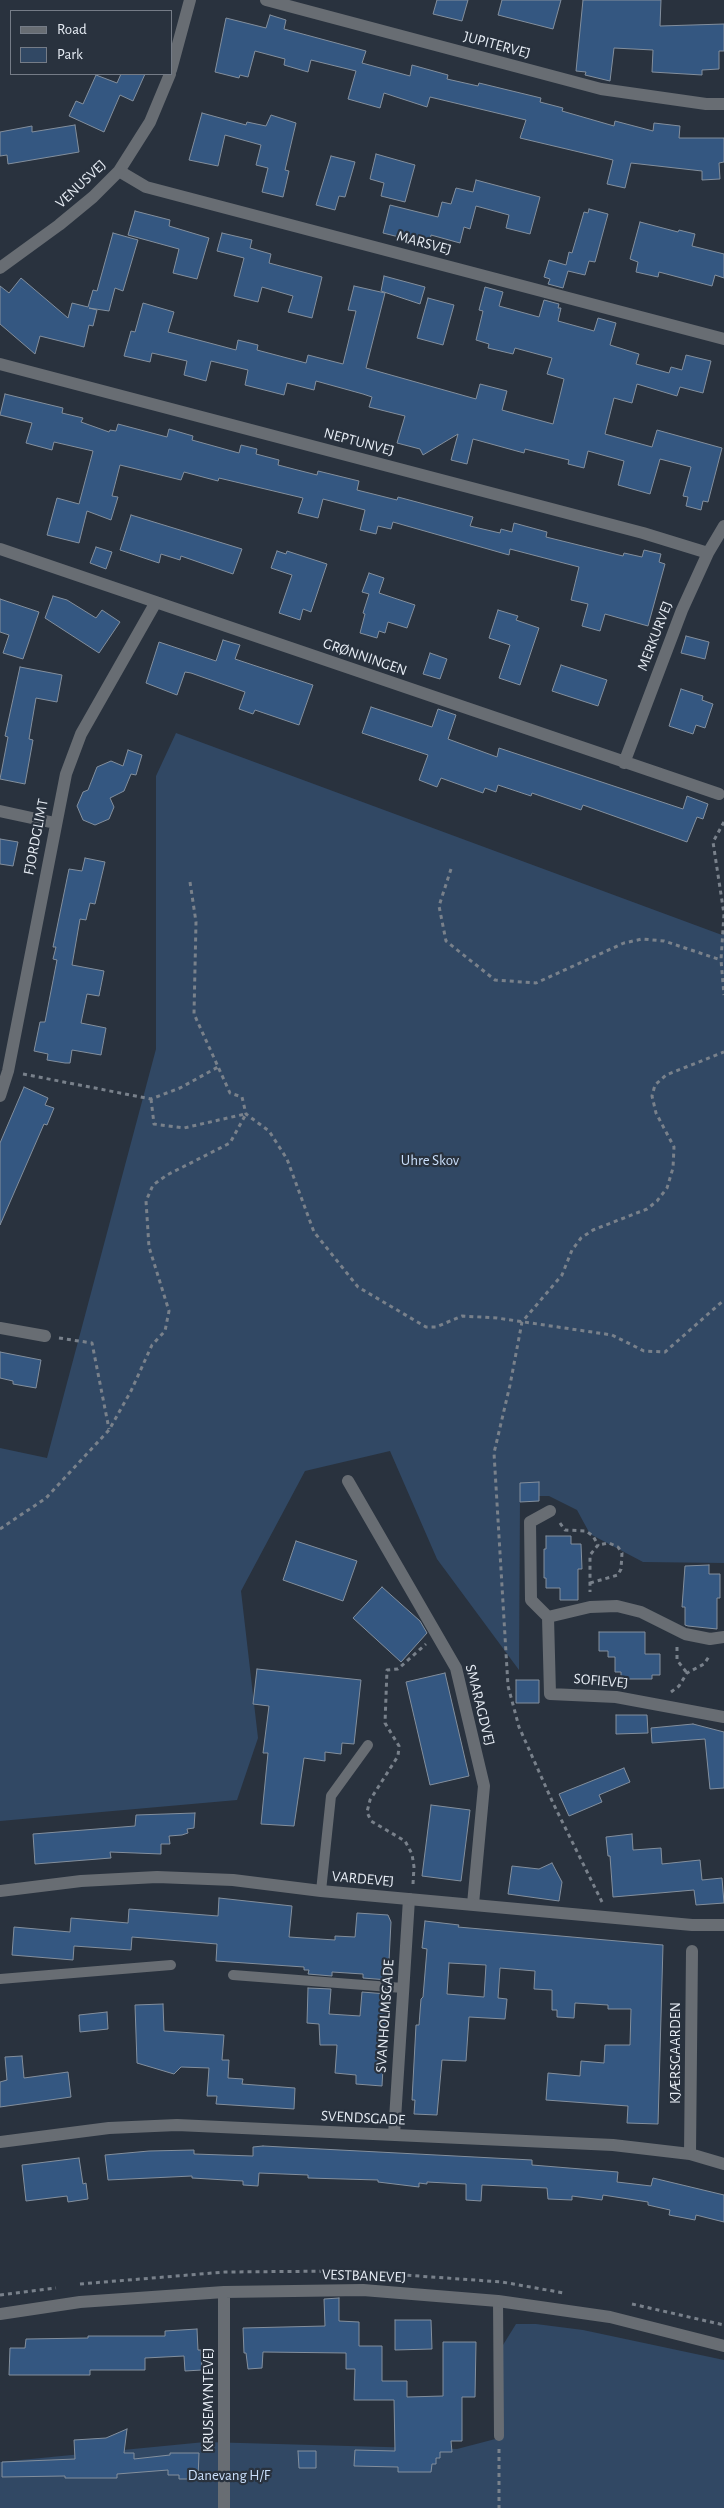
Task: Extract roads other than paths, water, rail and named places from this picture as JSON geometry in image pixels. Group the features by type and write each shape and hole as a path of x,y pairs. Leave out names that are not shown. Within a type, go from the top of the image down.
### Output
{"street":[{"name":"VENUSVEJ","path":"172,68 190,0"},
{"name":"JUPITERVEJ","path":"266,0 601,89 706,104 724,104"},
{"name":"VENUSVEJ","path":"2,264 94,197 119,171 150,122 170,75"},
{"name":"MARSVEJ","path":"119,171 146,187 724,338"},
{"name":"NEPTUNVEJ","path":"0,364 662,538 708,553"},
{"name":"MERKURVEJ","path":"624,763 682,610 708,553 724,526"},
{"name":"GRØNNINGEN","path":"0,549 719,794"},
{"name":"FJORDGLIMT","path":"0,1096 66,774 81,734 156,602"},
{"path":"0,812 55,823"},
{"path":"0,1328 45,1336"},
{"name":"SMARAGDVEJ","path":"348,1481 456,1668 484,1786 473,1904"},
{"path":"550,1511 530,1522 531,1600 548,1617 590,1607 617,1606 641,1612 685,1634 710,1639 724,1637"},
{"name":"SOFIEVEJ","path":"548,1617 550,1694 616,1697 724,1717"},
{"name":"VARDEVEJ","path":"0,1891 80,1881 157,1877 233,1880 321,1891 610,1918 692,1925 724,1924"},
{"name":"SVANHOLMSGADE","path":"394,2135 409,1899"},
{"name":"KJÆRSGAARDEN","path":"690,2154 692,1951"},
{"name":"SVENDSGADE","path":"0,2142 109,2128 177,2125 613,2145 690,2154 724,2164"},
{"name":"VESTBANEVEJ","path":"0,2314 80,2302 224,2292 363,2290 498,2301 610,2317 724,2346"},
{"name":"KRUSEMYNTEVEJ","path":"224,2292 224,2508"}],"lane":[{"path":"321,1891 331,1796 368,1745"},
{"path":"0,1979 171,1965"},
{"path":"233,1975 403,1988"},
{"path":"498,2301 499,2436"}],"park label":[{"name":"Uhre Skov","path":"430,1160"},
{"name":"Danevang H/F","path":"229,2475"}]}
